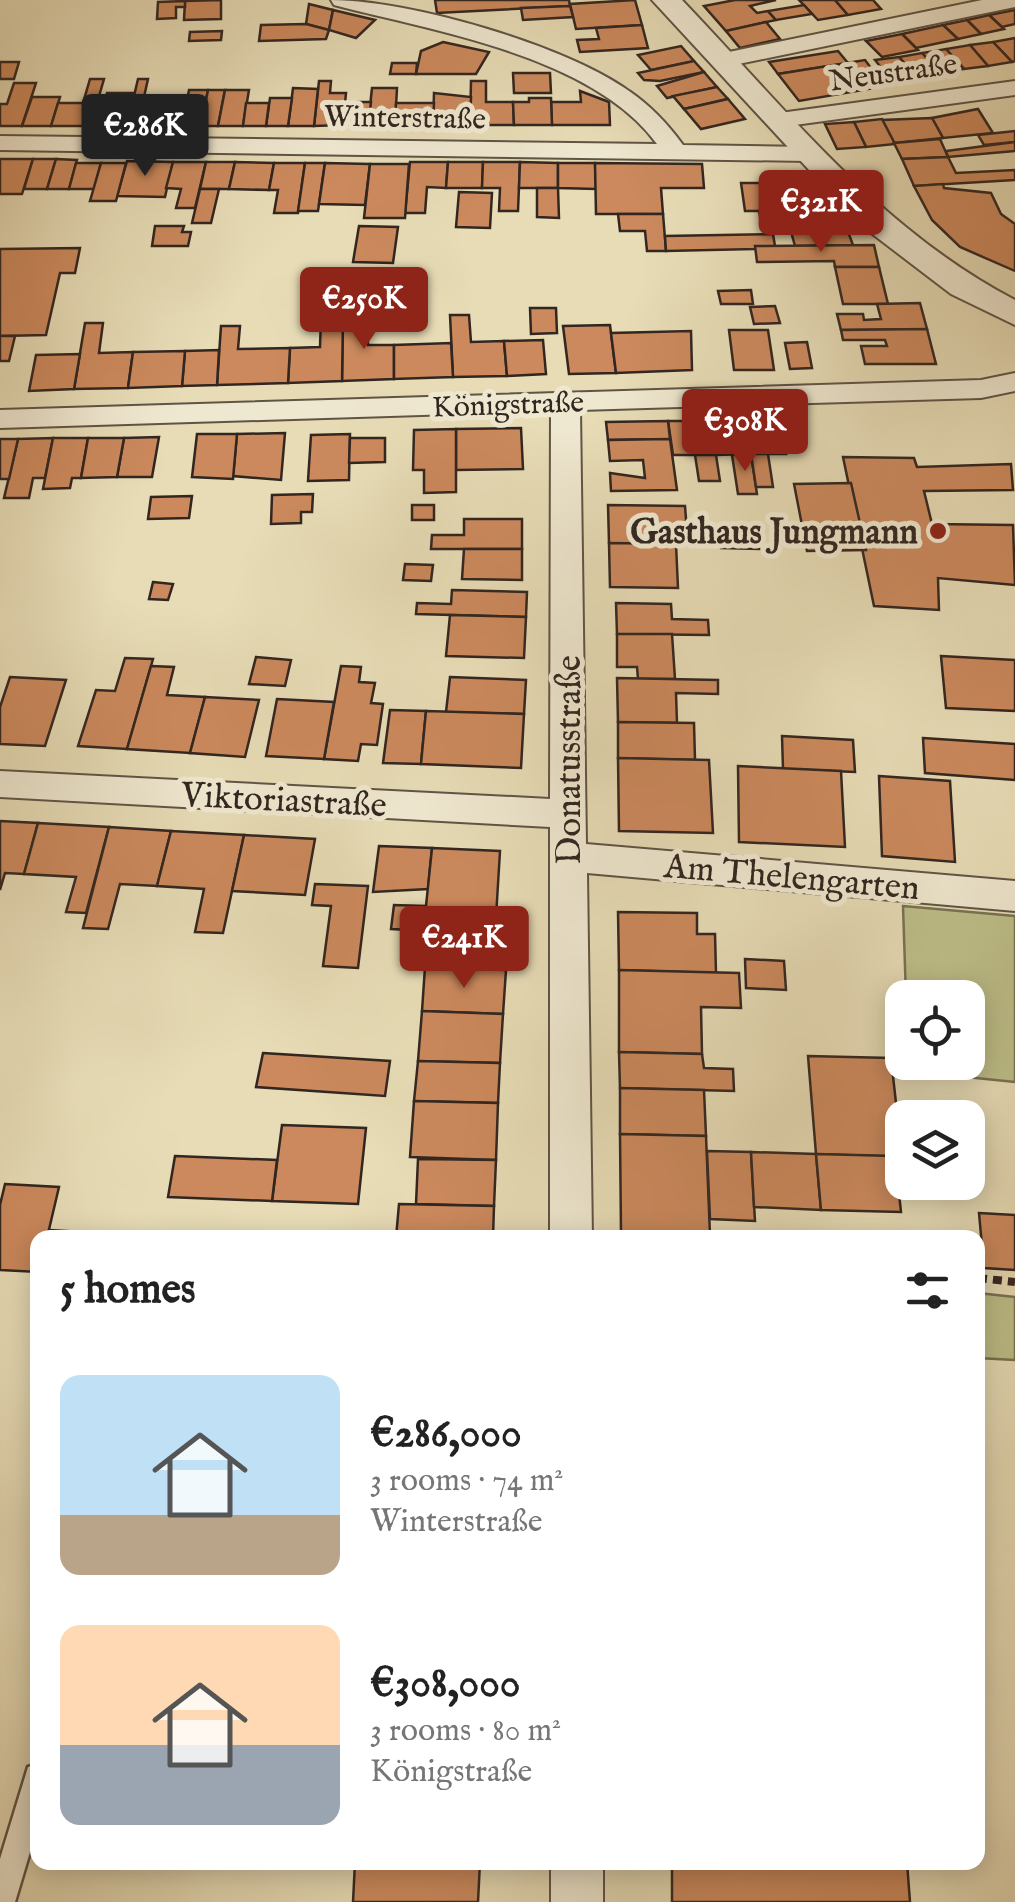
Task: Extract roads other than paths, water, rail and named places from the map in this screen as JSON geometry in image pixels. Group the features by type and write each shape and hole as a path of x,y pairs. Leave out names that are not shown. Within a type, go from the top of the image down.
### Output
{"street":[{"path":"342,0 536,56 584,74 648,111 665,130 676,153"},
{"path":"666,0 808,154 902,243 950,278 1015,314"},
{"path":"724,60 1015,0"},
{"name":"Neustraße","path":"780,120 1015,88"},
{"name":"Winterstraße","path":"0,143 808,154"},
{"name":"Königstraße","path":"0,418 981,389 1015,382"},
{"name":"Donatusstraße","path":"565,403 571,1230"},
{"name":"Viktoriastraße","path":"0,784 568,814"},
{"name":"Am Thelengarten","path":"570,857 1015,896"},
{"path":"576,1870 577,1902"}],"lane":[{"path":"1,1902 30,1804"}],"place":[{"name":"Gasthaus Jungmann","path":"938,531"}]}
